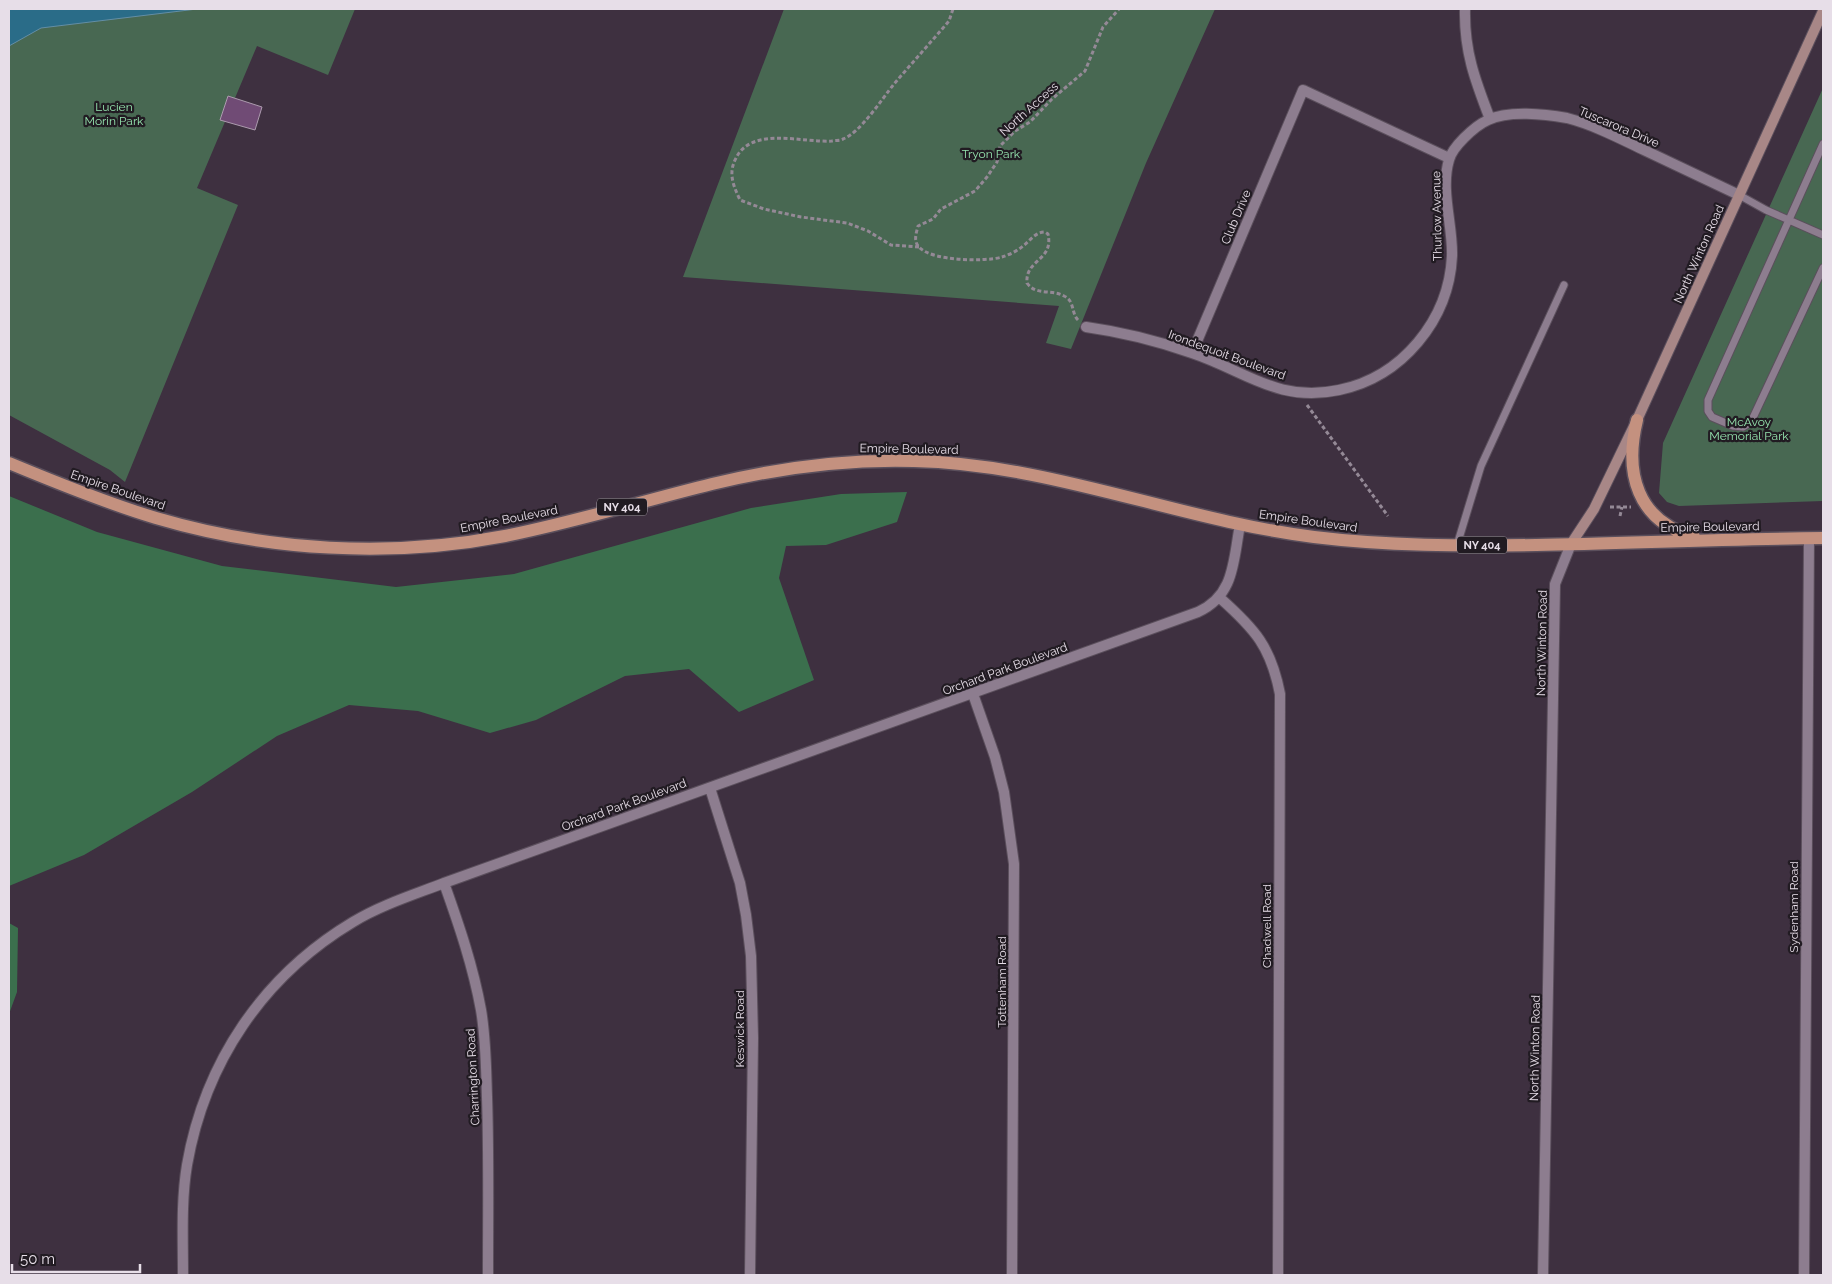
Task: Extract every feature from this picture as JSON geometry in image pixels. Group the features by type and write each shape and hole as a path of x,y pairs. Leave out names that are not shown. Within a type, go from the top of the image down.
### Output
{"main road":[{"name":"North Winton Road","path":"1571,544 1594,509 1637,420 1823,13"},
{"path":"1637,420 1632,460 1634,477 1641,499 1653,515 1666,526 1691,537 1708,541"},
{"name":"Empire Boulevard","path":"9,463 87,495 183,525 260,541 330,547 418,547 478,541 751,476 800,467 859,461 948,462 1008,470 1068,482 1240,525 1348,541 1457,545 1823,538"}],"street":[{"path":"1465,9 1465,35 1469,61 1490,119"},
{"name":"Club Drive","path":"1192,353 1304,90 1449,158"},
{"name":"Tuscarora Drive","path":"1449,158 1458,144 1472,130 1490,119 1516,114 1566,118 1592,126 1622,139 1739,195"},
{"name":"Thurlow Avenue","path":"1301,394 1338,390 1370,380 1398,362 1419,341 1437,316 1447,290 1452,257 1451,222 1446,177 1449,158"},
{"name":"Irondequoit Boulevard","path":"1086,327 1112,330 1192,353 1272,387 1301,394"},
{"path":"1220,598 1226,590 1240,525"},
{"name":"Sydenham Road","path":"1804,1275 1809,538"},
{"name":"North Winton Road","path":"1543,1275 1555,584 1571,544"},
{"name":"Orchard Park Boulevard","path":"183,1275 187,1166 195,1128 206,1095 223,1056 246,1019 295,964 327,939 355,921 396,901 1198,612 1220,598"},
{"name":"Chadwell Road","path":"1220,598 1244,619 1262,642 1275,672 1280,700 1278,1275"},
{"name":"Tottenham Road","path":"973,694 1004,792 1014,864 1012,1275"},
{"name":"Keswick Road","path":"710,788 740,883 751,956 753,1038 750,1275"},
{"name":"Charrington Road","path":"444,883 464,938 482,1012 488,1118 488,1275"}],"lane":[{"path":"1823,144 1708,400 1708,410 1712,417 1733,426 1743,427 1751,422 1823,268"},
{"path":"1739,195 1823,235"},
{"path":"1457,545 1481,466 1564,285"}],"path":[{"path":"953,9 949,21 893,85 860,128 842,140 770,138 750,142 739,152 731,167 732,184 740,200 764,209 801,217 847,223 868,230 891,245 919,247 933,255 954,259 1001,258 1023,247 1035,235 1045,232 1048,234 1049,239 1048,252 1029,269 1027,283 1030,288 1040,292 1067,297 1072,302 1075,317 1086,327"},
{"name":"North Access","path":"919,247 915,237 918,226 933,219 942,210 975,191 988,177 997,162 1000,146 1015,131 1030,122 1084,70 1103,27 1118,9"},
{"path":"1301,394 1307,405 1388,516"},
{"path":"1610,507 1631,507"},
{"path":"1620,516 1622,507"}],"green space":[{"name":"Lucien Morin Park","path":"9,9 355,9 328,75 257,46 197,188 238,205 125,482 110,470 9,415"},
{"name":"Tryon Park","path":"784,9 1215,9 1146,163 1071,349 1046,343 1059,306 683,277"},
{"name":"McAvoy Memorial Park","path":"1823,88 1823,501 1679,506 1667,502 1659,493 1663,443"},
{"path":"907,492 897,522 826,545 786,546 779,578 814,680 739,712 689,669 625,676 536,720 490,733 418,711 349,705 277,736 192,792 84,855 9,886 9,496 97,532 222,566 396,587 514,574 751,508 841,494"},
{"path":"9,923 18,928 17,992 9,1014"}],"water":[{"path":"9,9 197,9 41,28 9,46"}],"building":[{"path":"228,96 262,107 255,130 220,120"}]}
